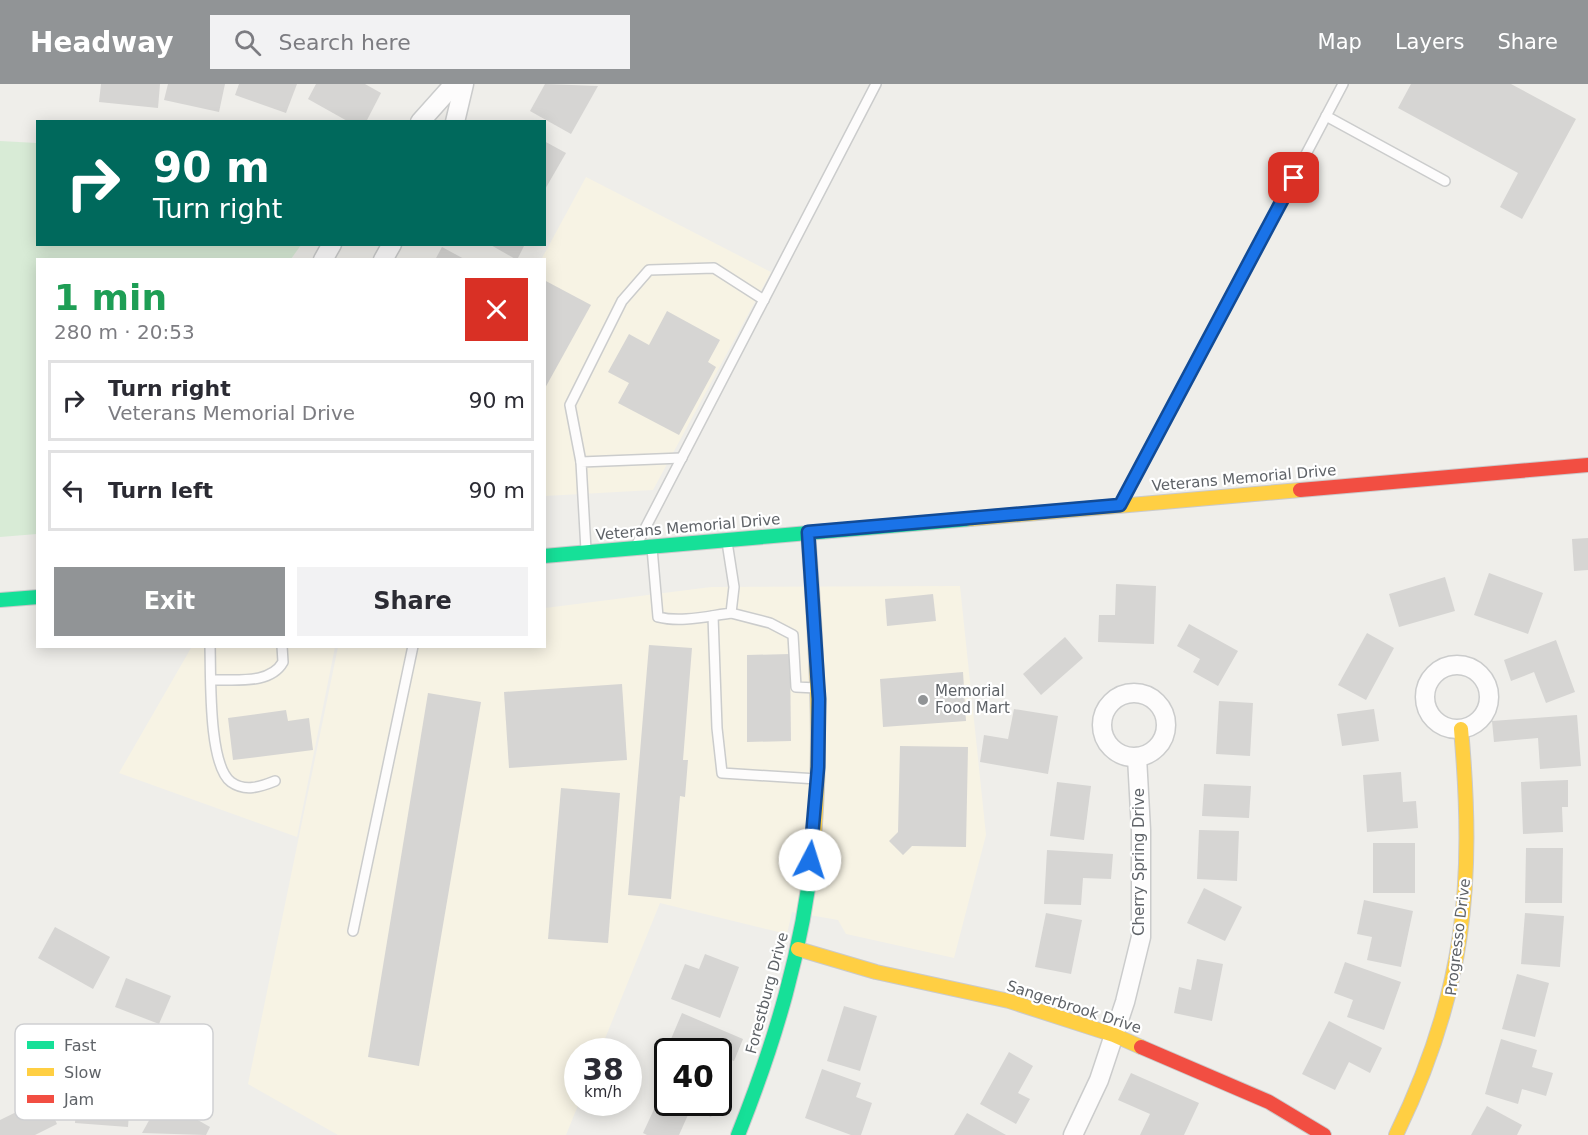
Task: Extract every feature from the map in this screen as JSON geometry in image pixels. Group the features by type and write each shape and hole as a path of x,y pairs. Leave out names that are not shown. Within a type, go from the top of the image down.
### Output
{"street":[{"path":"422,120 454,84"},
{"path":"455,120 464,84"},
{"name":"Veterans Memorial Drive","path":"546,556 1588,465"},
{"name":"Forestburg Drive","path":"738,1135 781,1015 798,949 818,779 818,689 808,532"},
{"path":"0,600 36,597"},
{"name":"Progresso Drive","path":"1396,1135 1412,1105 1444,1025 1458,964 1467,862 1468,814 1461,729"},
{"name":"Cherry Spring Drive","path":"1073,1135 1099,1080 1141,937 1137,757"},
{"name":"Sangerbrook Drive","path":"798,949 876,972 1009,1001 1114,1035 1269,1102 1324,1135"}],"lane":[{"path":"635,549 876,84"},
{"path":"1120,505 1343,84"},
{"path":"1326,116 1444,181"},
{"path":"586,552 581,462 570,405 622,301 649,270 714,268 764,300"},
{"path":"581,462 682,458"},
{"path":"727,540 734,587 731,613"},
{"path":"652,547 658,617 668,620 731,613 770,623 793,635 796,687 818,689"},
{"path":"712,616 717,728 723,773 818,779"},
{"path":"210,648 215,743 220,763 229,781 254,789 275,781"},
{"path":"212,680 262,678 272,675 283,662 282,648"},
{"path":"353,931 413,648"}],"shaded area":[{"path":"586,177 771,272 653,490 546,496 546,258 542,258"},
{"path":"960,586 986,835 954,958 846,934 838,920 792,912 787,934 660,903 605,1038 564,1038 564,1116 574,1116 566,1135 338,1135 248,1084 338,648 546,648 546,608 711,587"},
{"path":"191,648 335,648 297,837 119,773"}],"green space":[{"path":"0,141 36,143 36,246 300,246 292,258 36,258 36,534 0,537"}],"building":[{"path":"101,84 160,84 158,108 99,102"},
{"path":"168,84 225,84 219,112 164,100"},
{"path":"239,84 297,84 286,113 235,95"},
{"path":"316,84 365,84 381,93 367,120 345,120 308,99"},
{"path":"545,84 598,86 571,134 530,111"},
{"path":"1411,84 1511,84 1576,119 1522,219 1500,207 1518,173 1398,108"},
{"path":"546,142 566,153 546,188"},
{"path":"492,246 524,246 518,258 514,258"},
{"path":"442,247 462,258 436,258"},
{"path":"546,281 591,305 546,386"},
{"path":"667,311 720,340 708,362 716,367 679,435 618,403 629,383 608,372 629,334 649,345"},
{"path":"1588,538 1588,570 1574,571 1572,539"},
{"path":"1489,573 1543,593 1528,634 1474,615"},
{"path":"1445,577 1455,611 1399,627 1389,594"},
{"path":"1116,584 1156,586 1154,644 1098,642 1099,615 1115,615"},
{"path":"933,594 936,621 887,626 885,599"},
{"path":"1189,624 1238,651 1218,686 1193,672 1200,659 1177,646"},
{"path":"1367,633 1394,648 1366,700 1338,685"},
{"path":"1065,637 1083,658 1041,695 1023,674"},
{"path":"1556,640 1575,692 1546,703 1534,672 1511,681 1504,660"},
{"path":"649,645 692,648 683,760 688,760 685,797 680,796 671,899 628,895"},
{"path":"790,654 791,741 747,742 747,655"},
{"name":"Memorial Food Mart","path":"963,672 966,721 883,727 880,679"},
{"path":"622,684 627,760 509,768 504,692"},
{"path":"428,693 481,702 419,1066 368,1057"},
{"path":"1219,701 1253,703 1250,756 1216,754"},
{"path":"1014,709 1058,716 1048,774 980,762 984,735 1008,739"},
{"path":"1374,709 1379,741 1342,746 1337,714"},
{"path":"286,710 288,721 309,718 313,750 233,760 228,718"},
{"path":"1577,715 1581,766 1540,769 1538,738 1494,742 1492,721"},
{"path":"900,746 968,747 966,847 912,846 903,855 889,841 898,832"},
{"path":"1401,772 1403,802 1416,801 1418,828 1367,832 1363,775"},
{"path":"1568,780 1568,807 1562,807 1563,832 1523,834 1521,782"},
{"path":"1057,782 1091,786 1084,840 1050,836"},
{"path":"1204,784 1251,786 1249,818 1202,816"},
{"path":"561,788 620,793 608,943 548,939"},
{"path":"1199,830 1239,831 1237,881 1197,879"},
{"path":"1373,843 1415,843 1415,893 1373,893"},
{"path":"1526,848 1563,848 1562,903 1525,903"},
{"path":"1047,850 1113,854 1111,879 1083,878 1081,905 1044,904"},
{"path":"1204,888 1242,907 1225,941 1187,923"},
{"path":"1364,900 1413,911 1401,967 1367,960 1372,937 1357,934"},
{"path":"1046,913 1082,920 1071,974 1035,967"},
{"path":"1525,913 1564,916 1560,967 1521,964"},
{"path":"55,927 110,957 93,989 38,958"},
{"path":"705,954 739,967 720,1018 671,999 685,964 699,969"},
{"path":"1197,959 1223,964 1212,1021 1174,1013 1179,987 1191,990"},
{"path":"1345,962 1401,982 1384,1030 1347,1017 1353,1000 1334,993"},
{"path":"1517,974 1549,983 1535,1037 1502,1029"},
{"path":"126,978 171,996 159,1024 115,1007"},
{"path":"844,1006 877,1016 860,1071 827,1061"},
{"path":"682,1013 743,1039 734,1061 732,1060 732,1038 671,1038"},
{"path":"1329,1021 1382,1048 1370,1073 1349,1062 1335,1090 1302,1074"},
{"path":"1501,1039 1537,1050 1532,1067 1553,1073 1546,1096 1522,1089 1518,1104 1485,1094"},
{"path":"1009,1052 1033,1066 1018,1093 1030,1099 1016,1124 980,1104"},
{"path":"822,1069 861,1083 856,1097 872,1103 861,1135 851,1135 805,1118"},
{"path":"1131,1073 1199,1103 1184,1135 1140,1135 1150,1114 1118,1100"},
{"path":"1487,1106 1522,1125 1517,1135 1471,1135"},
{"path":"654,1109 654,1116 687,1116 679,1135 643,1133"},
{"path":"15,1113 15,1120 55,1120 57,1124 35,1135 0,1135 0,1120"},
{"path":"967,1113 1006,1135 954,1135"},
{"path":"75,1120 129,1120 128,1127 75,1123"},
{"path":"149,1120 198,1120 210,1127 206,1135 142,1133"}],"traffic: fast":[{"path":"546,556 970,519"},
{"path":"0,600 36,597"},
{"path":"738,1135 764,1065 786,995 802,923 813,849"}],"traffic: slow":[{"path":"970,519 1300,490"},
{"path":"808,533 816,652 818,730 813,849"},
{"path":"1396,1135 1437,1034 1451,985 1460,937 1465,889 1466,838 1461,729"},
{"path":"798,949 876,972 1009,1001 1114,1035 1141,1047"}],"traffic: jam":[{"path":"1300,490 1588,465"},
{"path":"1141,1047 1269,1102 1324,1135"}],"place":[{"name":"Memorial Food Mart","path":"923,700"}],"route":[{"path":"810,860 818,767 819,699 808,532 1120,505 1294,178"}]}
